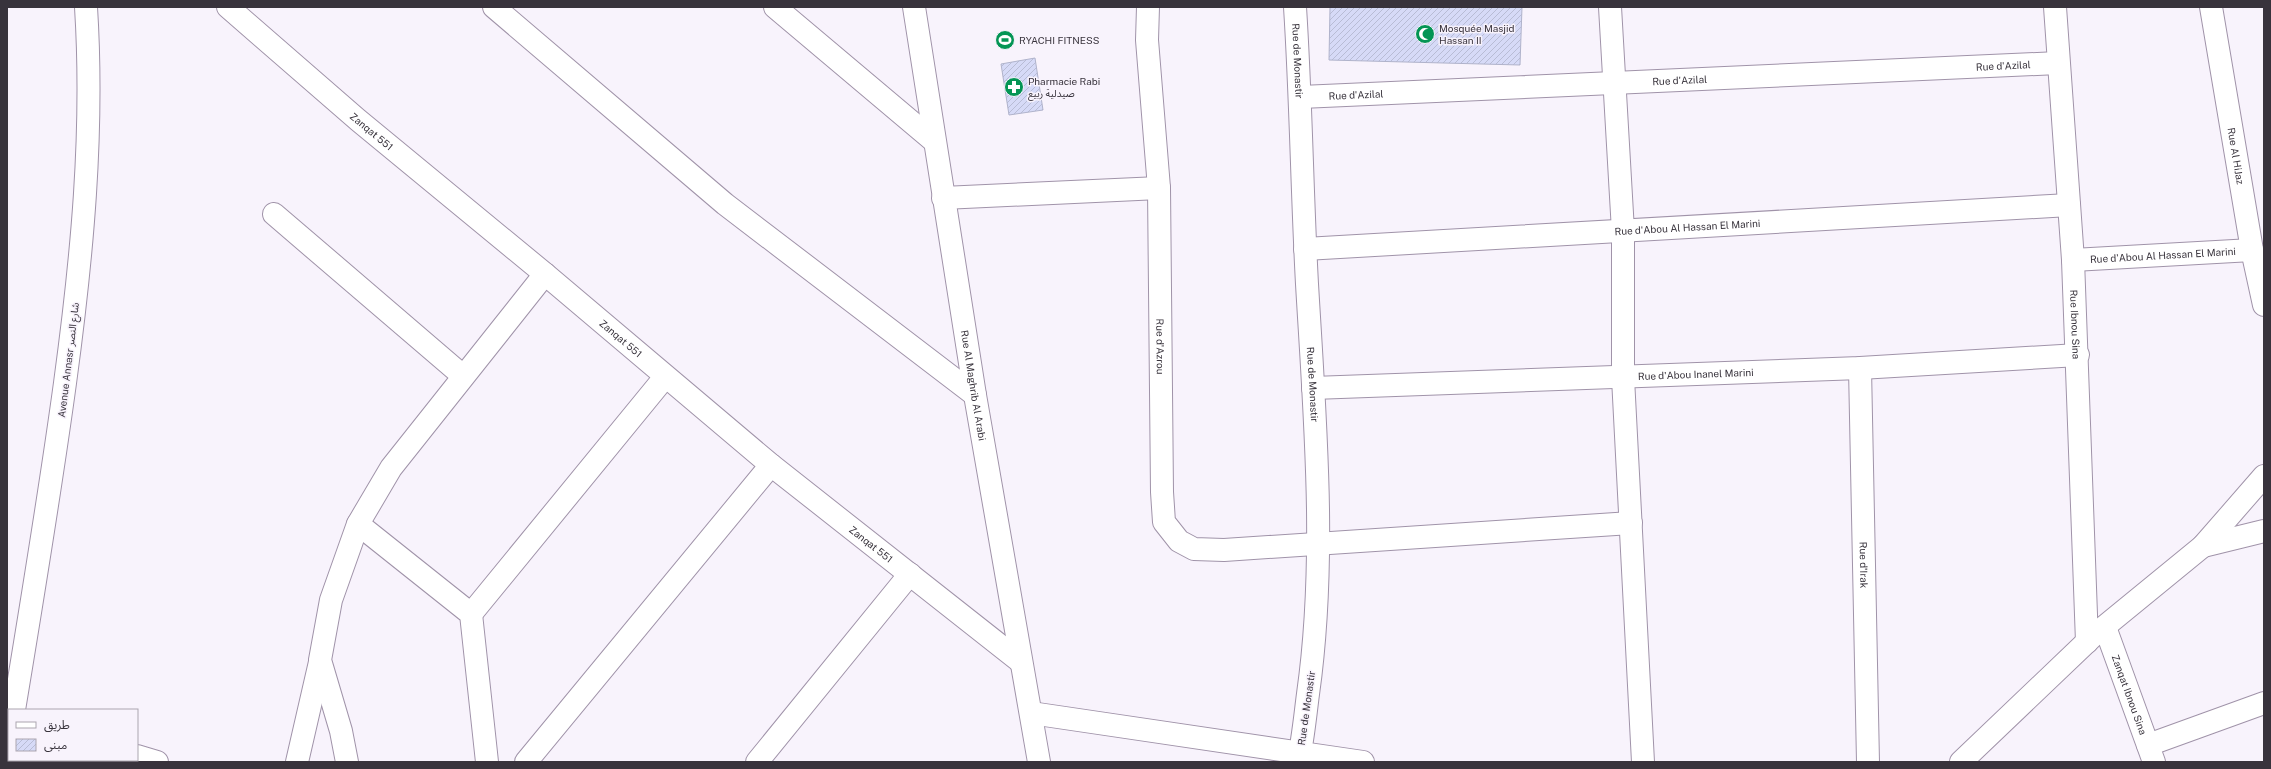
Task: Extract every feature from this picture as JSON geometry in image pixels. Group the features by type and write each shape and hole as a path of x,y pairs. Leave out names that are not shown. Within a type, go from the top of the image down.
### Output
{"street":[{"name":"Avenue Annasr شارع النصر","path":"14,709 48,508 74,319 87,173 89,56 86,7"},
{"name":"Zanqat 551","path":"228,7 358,120 545,274 771,465 1021,662"},
{"path":"494,7 725,204 975,395"},
{"path":"775,7 934,141"},
{"name":"Rue Al Maghrib Al Arabi","path":"914,7 975,395 1039,762"},
{"name":"Rue d'Azrou","path":"1148,7 1147,40 1159,188 1162,492 1164,522 1179,541 1194,549 1224,550 1631,523"},
{"name":"Rue de Monastir","path":"1295,7 1301,97 1305,249 1314,388 1318,544 1315,646 1299,757"},
{"path":"1610,7 1623,231 1623,378 1643,762"},
{"name":"Rue Ibnou Sina","path":"2055,7 2058,63 2074,260 2087,642"},
{"name":"Rue Al HiJaz","path":"2211,7 2252,250 2264,305"},
{"name":"Rue d'Azilal","path":"1301,97 2058,63"},
{"path":"943,198 1159,188"},
{"name":"Rue d'Abou Al Hassan El Marini","path":"1305,249 2069,205"},
{"path":"274,214 463,376"},
{"name":"Rue d'Abou Al Hassan El Marini","path":"2074,260 2252,250"},
{"path":"297,762 320,660 331,600 358,524 391,468 545,274"},
{"name":"Rue d'Abou Inanel Marini","path":"1314,388 1623,378 1860,368 2078,355"},
{"name":"Rue d'Irak","path":"1860,368 1868,762"},
{"path":"471,614 666,377"},
{"path":"526,762 771,465"},
{"path":"1961,762 2087,642 2203,546 2264,476"},
{"path":"358,524 471,614 487,762"},
{"path":"2203,546 2264,531"},
{"path":"757,762 910,574"},
{"name":"Zanqat Ibnou Sina","path":"2105,627 2151,753"},
{"path":"320,660 341,731 347,762"},
{"path":"2151,753 2264,703"},
{"path":"1031,713 1299,757 1363,762"},
{"path":"138,756 157,762"}],"building":[{"name":"Mosquée Masjid Hassan II","path":"1330,7 1522,7 1520,65 1329,60"},
{"path":"1035,58 1043,110 1009,115 1001,64"}],"place":[{"name":"Mosquée Masjid Hassan II","path":"1425,34"},
{"name":"RYACHI FITNESS","path":"1005,40"},
{"name":"Pharmacie Rabi صيدلية ربيع","path":"1014,87"}]}
